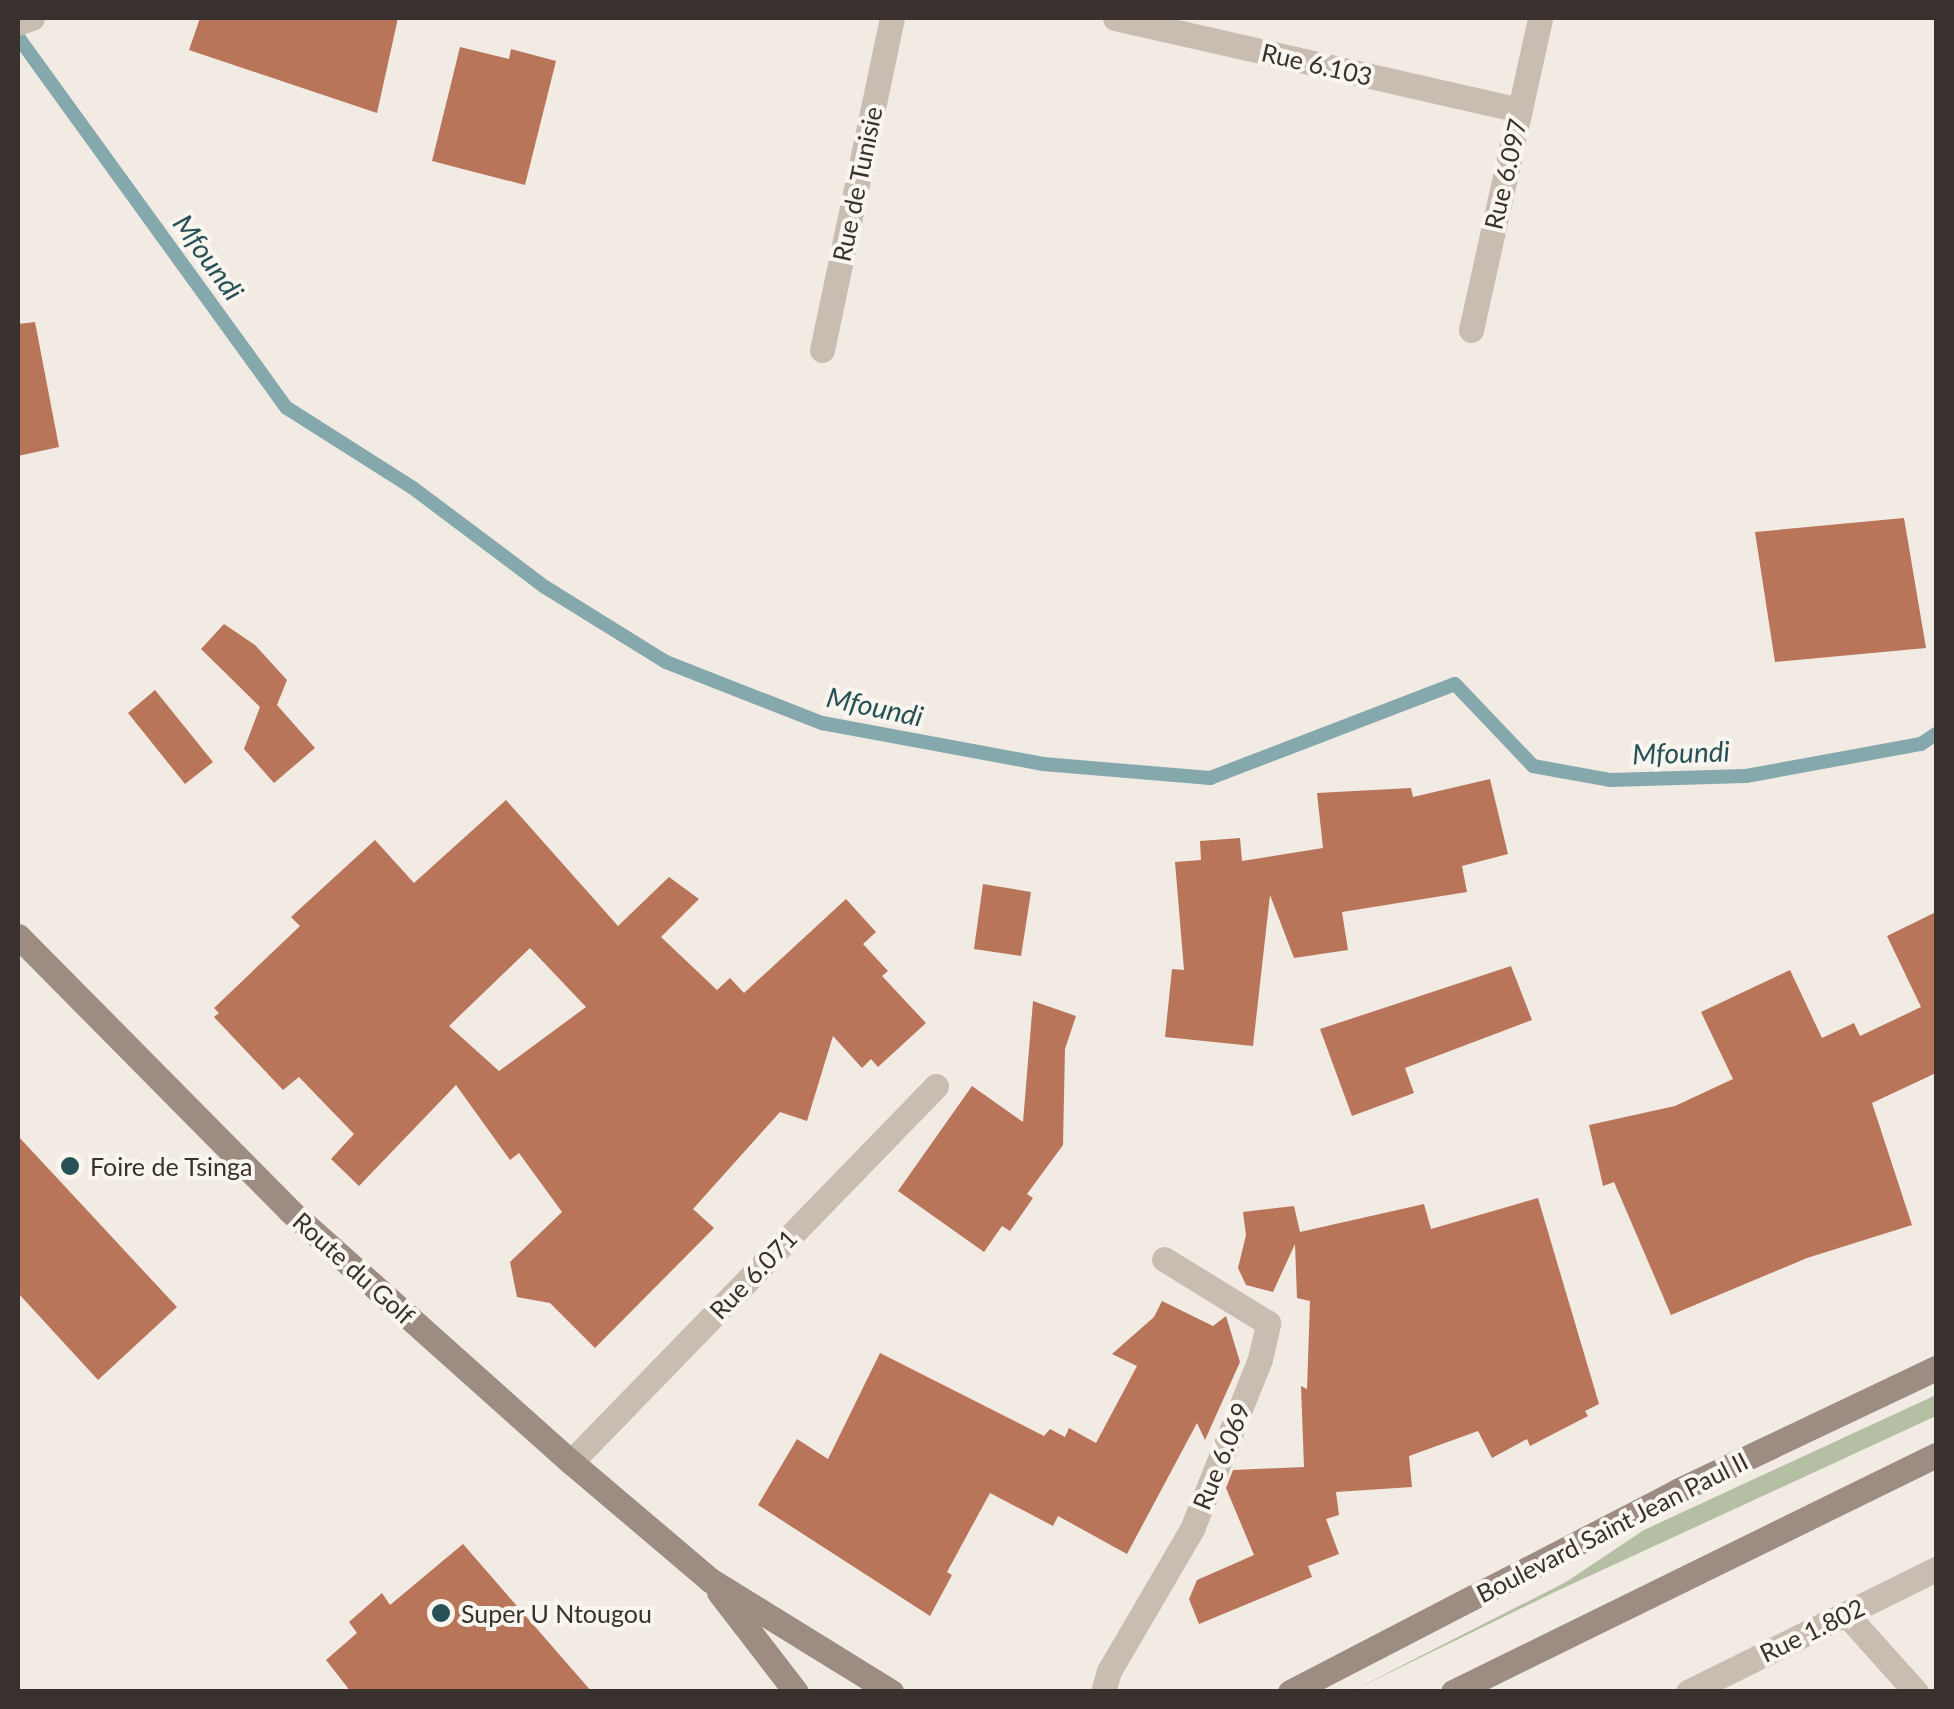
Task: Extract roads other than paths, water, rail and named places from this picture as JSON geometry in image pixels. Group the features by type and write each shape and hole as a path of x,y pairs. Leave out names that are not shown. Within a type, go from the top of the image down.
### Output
{"main road":[{"name":"Route du Golf","path":"18,936 290,1211 571,1462 710,1580 890,1692"},
{"name":"Boulevard Saint Jean Paul II","path":"1290,1692 1677,1491 1936,1368"},
{"path":"1453,1692 1936,1456"},
{"name":"Route du Golf","path":"710,1580 796,1692"}],"street":[{"path":"18,23 32,18"},
{"name":"Rue de Tunisie","path":"822,350 892,18"},
{"name":"Rue 6.103","path":"1115,18 1520,110"},
{"name":"Rue 6.097","path":"1471,330 1540,18"},
{"name":"Rue 6.071","path":"571,1462 936,1086"},
{"name":"Rue 6.069","path":"1103,1692 1109,1671 1192,1529 1260,1359 1268,1322 1164,1259"},
{"name":"Rue 1.802","path":"1688,1692 1936,1569"},
{"path":"1846,1614 1916,1692"}],"waterway":[{"name":"Mfoundi","path":"18,37 287,408 413,488 545,587 666,662 822,723 1043,764 1210,778 1455,684 1533,766 1610,780 1746,776 1921,744 1936,734"}],"place":[{"name":"Foire de Tsinga","path":"70,1166"},
{"name":"Super U Ntougou","path":"441,1613"}]}
